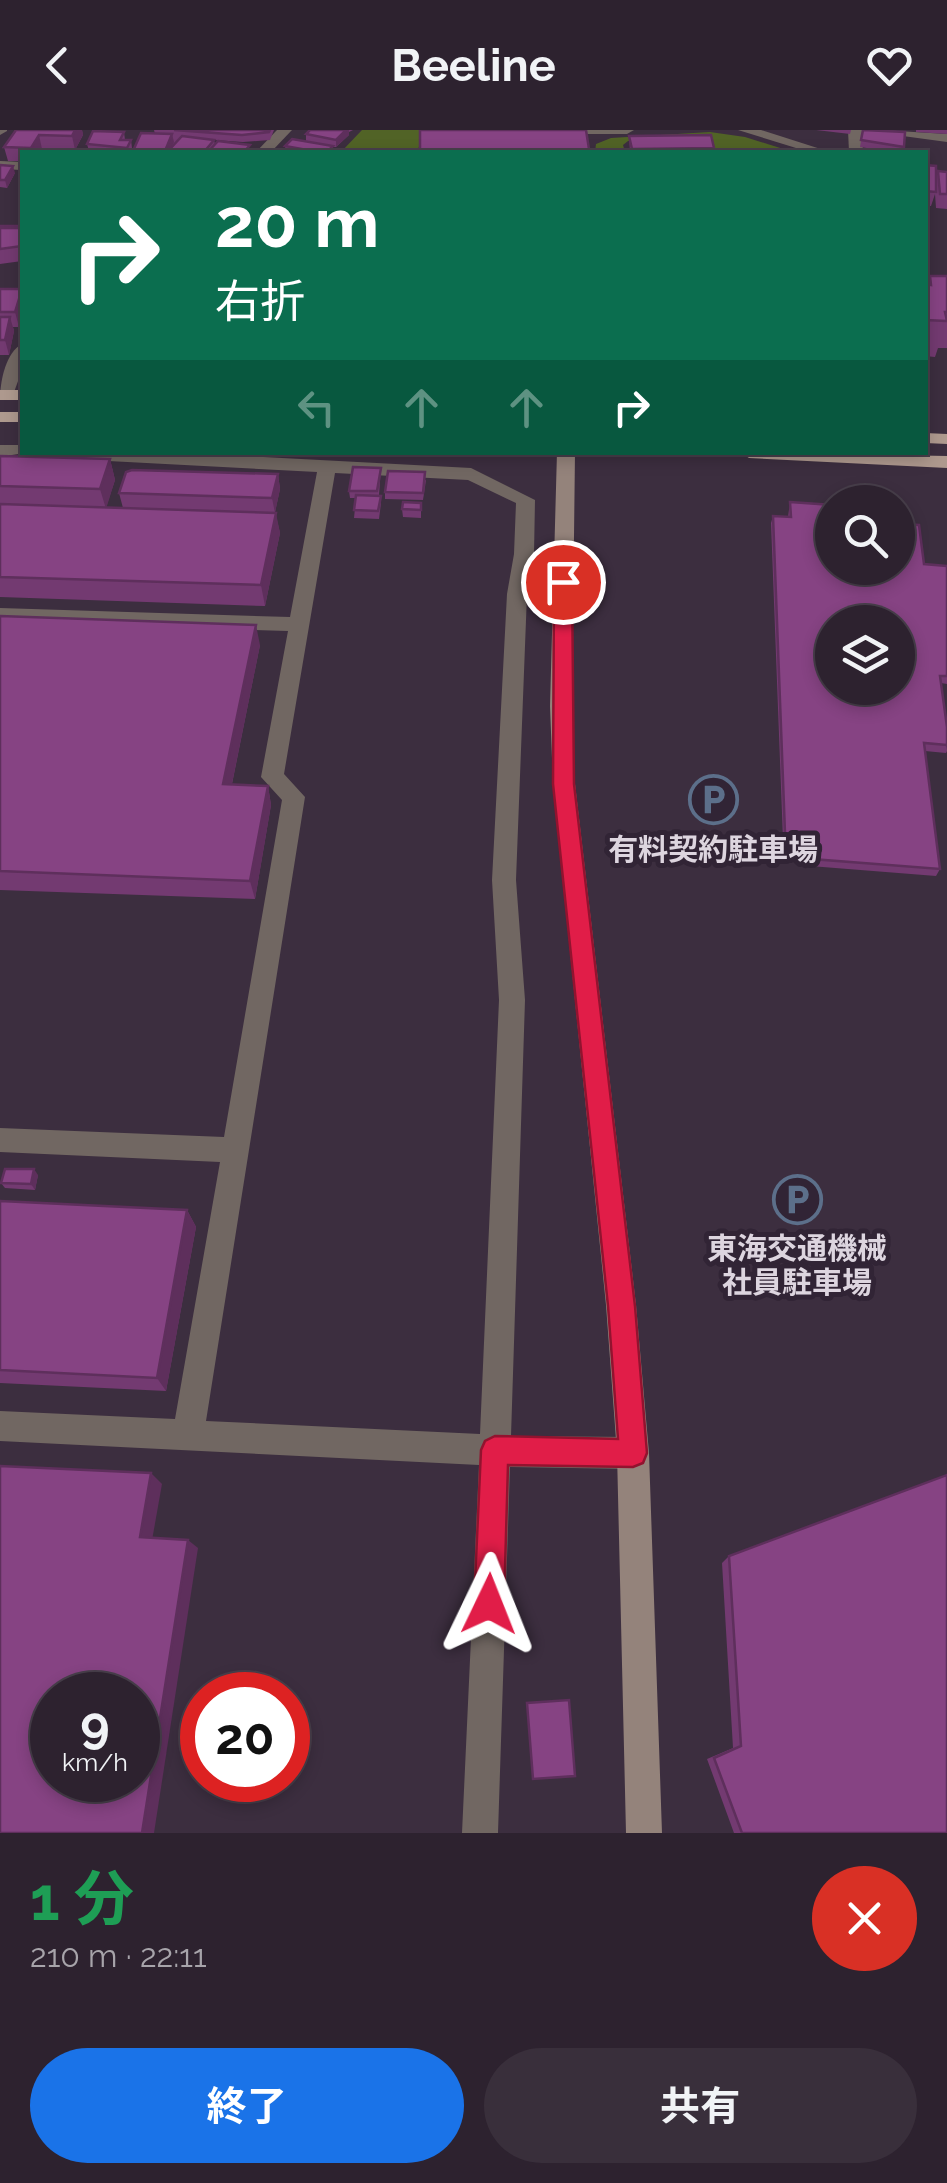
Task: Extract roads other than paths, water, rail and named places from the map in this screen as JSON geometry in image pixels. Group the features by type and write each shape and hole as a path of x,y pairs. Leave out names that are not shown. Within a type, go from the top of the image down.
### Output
{"main road":[{"path":"808,455 947,462"}],"street":[{"path":"265,150 285,130"},
{"path":"523,130 627,130"},
{"path":"744,130 812,150"},
{"path":"888,130 947,138"},
{"path":"9,395 20,356"},
{"path":"110,455 471,474 526,500 524,554 516,594 504,880 512,1000 480,1833"},
{"path":"566,455 561,706 564,784 621,1306 633,1453 644,1833"},
{"path":"188,1435 294,797 272,778 327,466"},
{"path":"0,615 299,624"},
{"path":"0,1140 235,1150"},
{"path":"0,1426 633,1453"}],"place":[{"name":"有料契約駐車場","path":"713,800"},
{"name":"東海交通機械 社員駐車場","path":"797,1199"}]}
